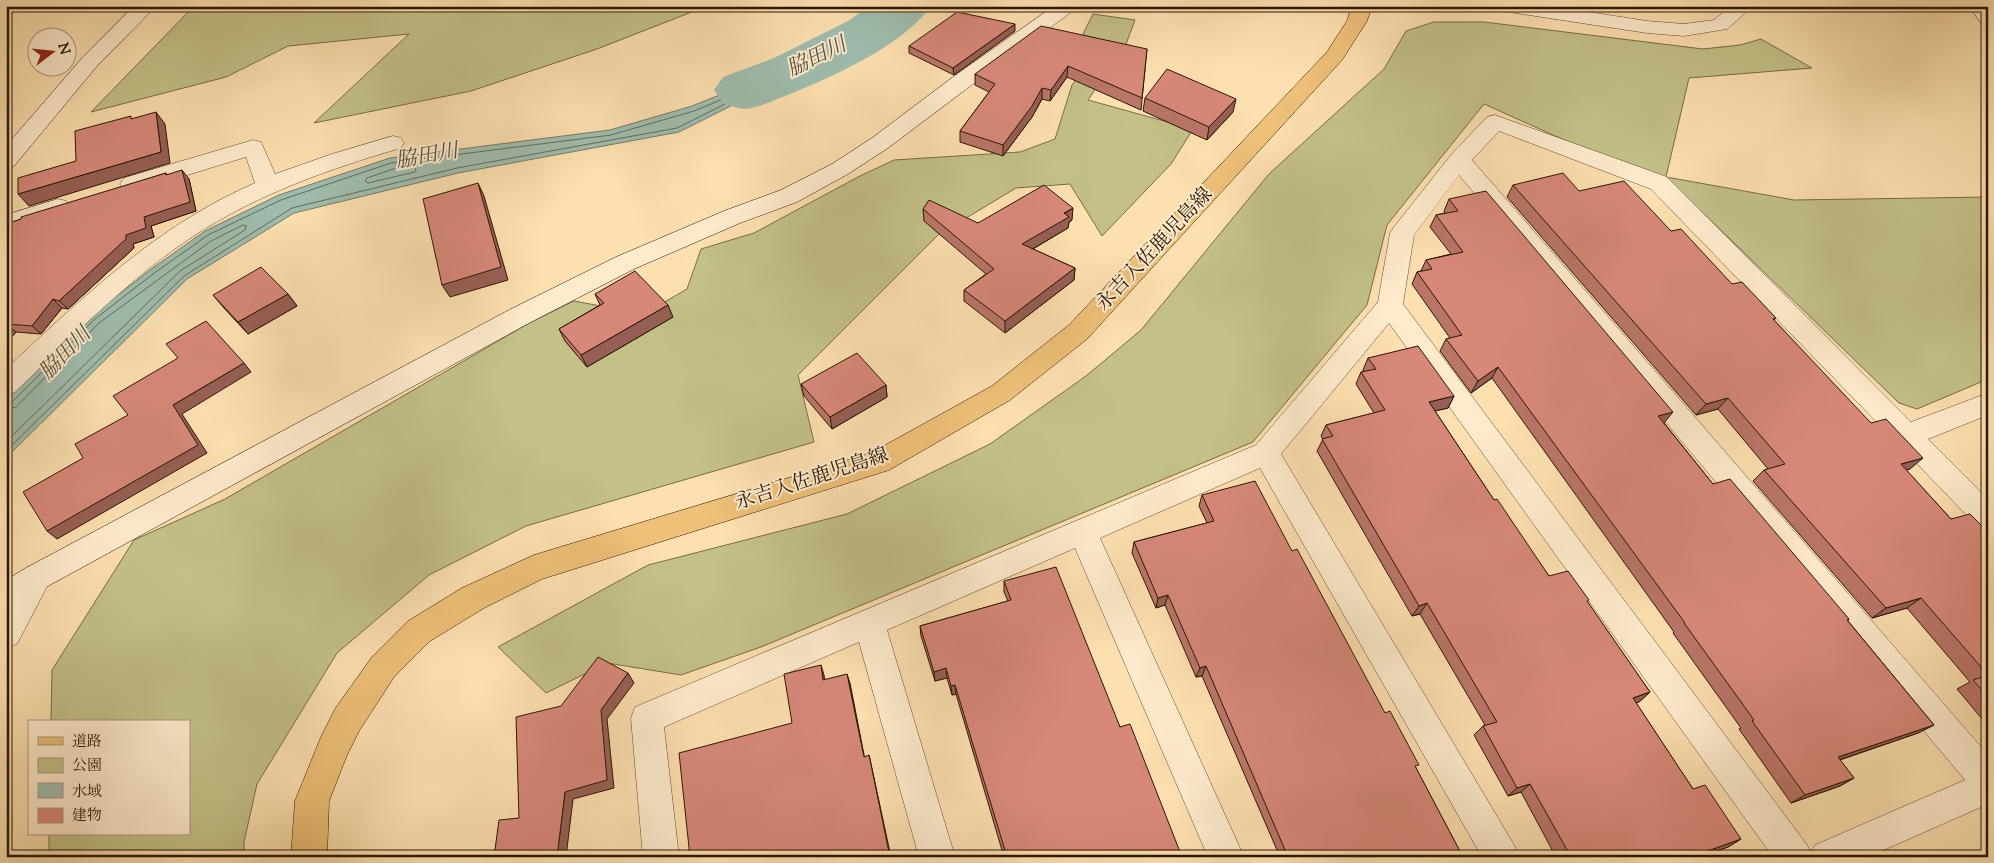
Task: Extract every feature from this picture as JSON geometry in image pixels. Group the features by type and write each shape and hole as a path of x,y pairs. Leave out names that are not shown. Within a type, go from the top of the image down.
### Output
{"main road":[{"name":"永吉入佐鹿児島線","path":"309,857 312,801 333,748 347,720 383,667 419,631 473,598 534,568 879,462 1001,393 1078,332 1335,56 1357,21 1362,6"}],"street":[{"path":"6,161 70,82 115,34 146,6"},
{"path":"6,596 37,577 520,316 626,263 732,217 798,192 840,169 880,143 1066,6"},
{"path":"1508,6 1647,27 1684,30 1720,25 1743,6"},
{"path":"1979,6 1988,19"},
{"path":"661,857 647,718 1266,453 1390,305 1402,233 1459,160 1495,122 1660,183 1905,436 1988,518"},
{"path":"6,384 86,309 153,252 188,228 224,207 328,161 393,143"},
{"path":"111,191 253,147 268,186"},
{"path":"1459,160 1988,781"},
{"path":"6,223 82,200"},
{"path":"1390,305 1795,857"},
{"path":"1905,436 1988,404"},
{"path":"1266,453 1502,857"},
{"path":"1082,532 1226,857"},
{"path":"6,634 37,577"},
{"path":"869,623 937,857"},
{"path":"1827,857 1988,787"}],"green space":[{"path":"194,6 707,6 597,49 471,91 314,123 409,34 288,46 226,77 91,112"},
{"path":"1093,14 1135,20 1126,44 1088,100 1193,129 1171,164 1102,236 1070,184 1016,188 938,235 798,375 814,442 526,526 429,575 337,653 257,784 244,842 244,857 49,857 49,836 190,836 190,720 51,720 52,670 134,540 225,499 531,322 574,301 644,314 687,289 701,249 754,233 858,177 894,160 1020,152 1055,139 1072,85 1099,48 1083,34"},
{"path":"1434,22 1484,22 1703,49 1740,45 1761,39 1812,68 1689,78 1666,177 1602,157 1484,104 1387,225 1367,305 1253,442 761,647 681,675 607,663 546,693 498,647 648,565 847,514 990,444 1086,376 1141,330 1269,174 1384,69 1406,31"},
{"path":"1666,177 1794,200 1988,197 1988,379 1917,409 1899,403"}],"water":[{"path":"880,31 679,132 458,173 294,213 187,279 6,458 6,400 92,315 150,270 205,231 279,195 390,158 610,130 692,106"}],"building":[{"path":"957,12 1015,24 953,68 909,46"},
{"path":"1041,26 1147,49 1142,98 1068,66 1051,90 1042,88 1032,106 1003,145 960,131 995,84 975,74"},
{"path":"1167,69 1236,99 1209,127 1145,98"},
{"path":"156,112 161,152 18,194 18,178 76,161 75,131 131,116 131,119"},
{"path":"182,170 190,202 144,217 146,228 126,235 126,239 59,301 53,299 32,326 6,324 6,224 21,219 21,217 166,173 166,175"},
{"path":"1563,173 1579,191 1624,181 1671,231 1681,229 1732,284 1742,282 1776,318 1773,319 1871,423 1886,419 1923,458 1901,464 1951,519 1970,514 1988,532 1988,675 1921,598 1886,608 1764,470 1785,464 1728,398 1706,404 1513,185"},
{"path":"478,183 501,267 442,285 423,199"},
{"path":"1044,185 1073,208 1064,213 1069,217 1022,244 1075,268 1005,321 964,290 994,269 923,209 929,200 978,223"},
{"path":"1486,191 1673,412 1658,416 1713,484 1730,479 1849,619 1847,620 1934,725 1838,757 1854,778 1805,795 1685,623 1498,367 1478,381 1446,339 1462,335 1417,272 1432,269 1426,260 1463,252 1436,215 1458,211 1449,199"},
{"path":"261,267 288,294 238,322 213,295"},
{"path":"635,271 668,305 581,355 559,329 604,303 595,294"},
{"path":"206,321 244,363 173,405 198,445 47,531 23,492 83,458 75,444 128,415 113,396 178,358 166,344"},
{"path":"1418,346 1454,396 1429,402 1494,500 1497,499 1549,576 1568,571 1589,600 1587,601 1650,692 1633,698 1693,789 1705,785 1741,839 1691,857 1571,857 1530,784 1517,788 1483,726 1497,722 1427,603 1419,606 1322,439 1333,436 1326,425 1385,410 1361,372 1376,369 1368,358"},
{"path":"857,353 886,385 830,417 801,384"},
{"path":"1255,481 1292,551 1297,549 1385,713 1390,711 1419,765 1415,766 1463,857 1288,857 1206,666 1200,668 1168,595 1158,598 1134,542 1214,521 1202,495"},
{"path":"1056,567 1120,727 1130,724 1182,857 1007,857 955,685 951,686 946,668 934,672 920,626 1011,600 1004,581"},
{"path":"598,657 628,673 601,710 607,780 565,792 557,857 494,857 499,820 519,818 516,717 561,706"},
{"path":"821,665 823,680 847,674 864,757 869,755 890,857 690,857 679,753 792,723 784,674"},
{"path":"1988,675 1988,697 1973,680"}],"waterway":[{"name":"脇田川","path":"744,90 795,71 870,32 903,6"}]}
